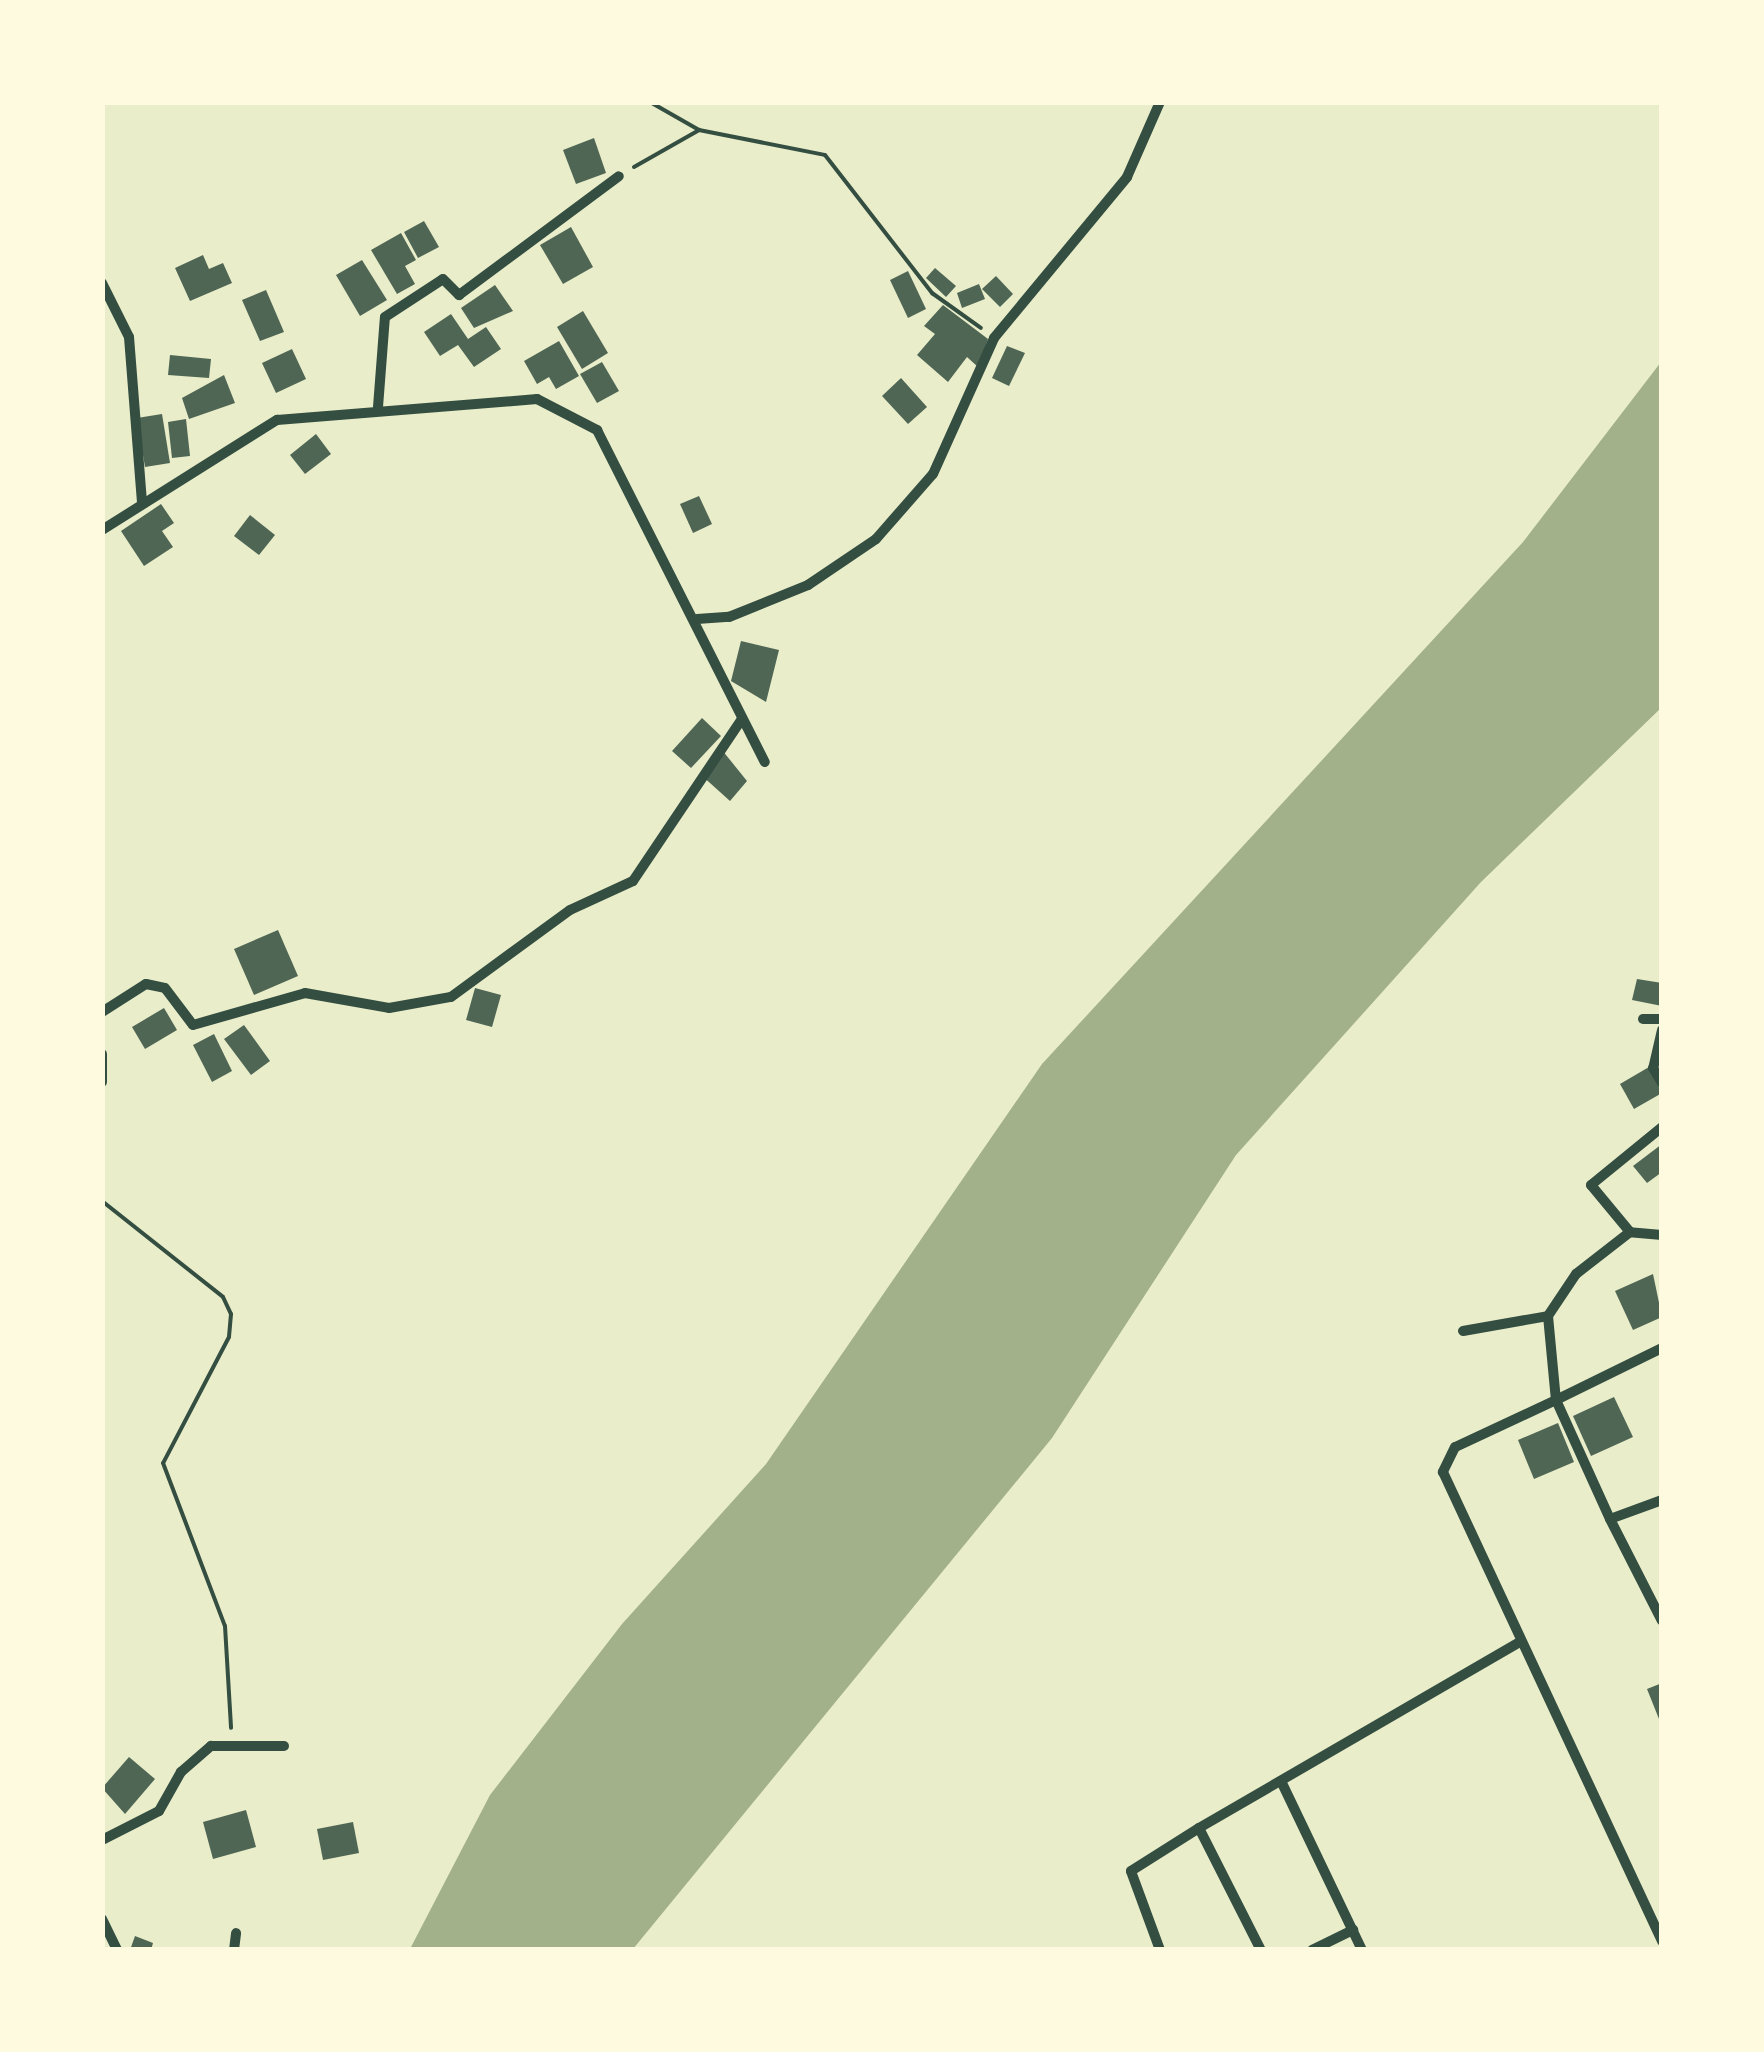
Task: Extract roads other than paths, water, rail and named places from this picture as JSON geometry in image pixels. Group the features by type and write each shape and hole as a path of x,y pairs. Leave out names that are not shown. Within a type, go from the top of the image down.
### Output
{"street":[{"path":"697,619 729,616 808,584 876,538 934,474 994,338 1127,177 1160,102"},
{"path":"378,408 386,317 443,279 459,295 618,176"},
{"path":"102,283 128,337 142,503"},
{"path":"102,530 277,420 512,396 572,411 597,430 697,619 741,720 765,762"},
{"path":"102,1012 146,984 165,988 193,1024 306,992 389,1008 451,997 570,910 633,881 741,720"},
{"path":"1643,1019 1662,1019"},
{"path":"1662,1030 1652,1068 1662,1083"},
{"path":"102,1054 102,1082"},
{"path":"1630,1232 1592,1185 1662,1127"},
{"path":"1662,1235 1630,1232 1591,1258 1548,1316 1556,1400 1662,1621"},
{"path":"1463,1332 1548,1316"},
{"path":"1662,1348 1455,1447 1443,1472 1518,1643 1662,1941"},
{"path":"1610,1519 1662,1500"},
{"path":"1160,1950 1130,1888 1131,1870 1518,1643"},
{"path":"102,1840 146,1822 181,1772 232,1741 284,1746"},
{"path":"1281,1781 1362,1950"},
{"path":"1199,1828 1261,1950"},
{"path":"102,1919 117,1950"},
{"path":"1312,1950 1354,1930"},
{"path":"234,1950 236,1933"}]}
